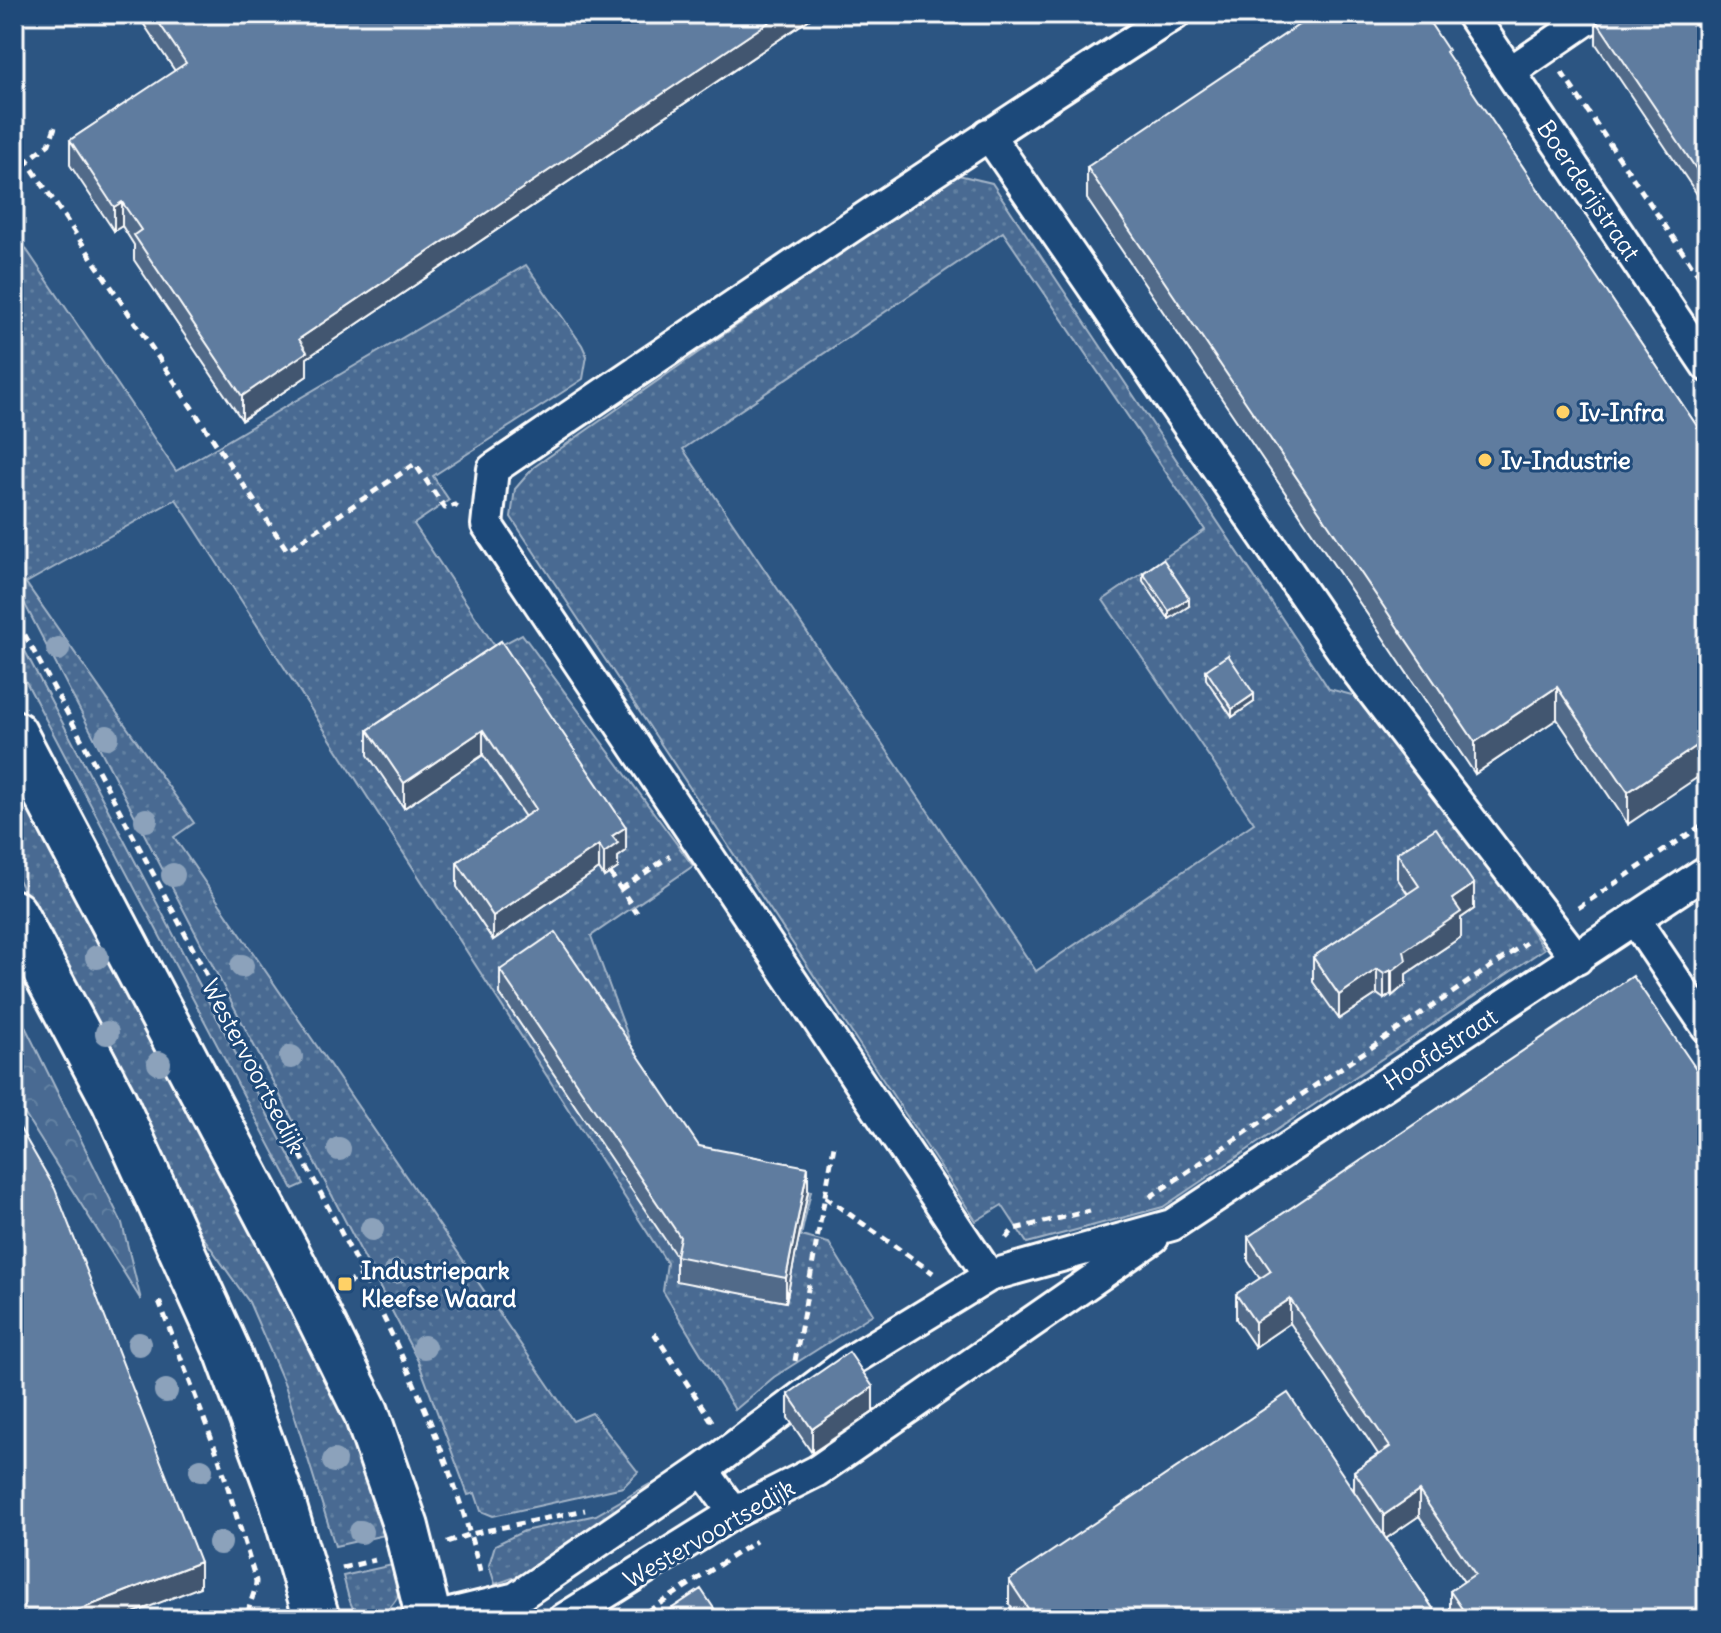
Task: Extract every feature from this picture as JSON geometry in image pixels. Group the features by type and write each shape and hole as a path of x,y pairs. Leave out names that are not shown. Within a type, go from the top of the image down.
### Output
{"main road":[{"name":"Westervoortsedijk","path":"14,733 343,1362 366,1412 412,1551 429,1619"},
{"path":"14,913 114,1101 228,1353 281,1497 317,1619"}],"street":[{"path":"983,1268 487,525 493,469 988,134 1175,14"},
{"name":"Boerderijstraat","path":"1471,14 1707,366"},
{"path":"1510,72 1595,14"},
{"path":"988,134 1353,666 1577,959"},
{"name":"Hoofdstraat","path":"854,1446 1172,1225 1707,871"},
{"path":"1635,920 1707,1027"},
{"name":"Hoofdstraat","path":"785,1407 983,1268 1172,1225"},
{"name":"Westervoortsedijk","path":"429,1619 516,1598 703,1470 785,1407"},
{"name":"Westervoortsedijk","path":"564,1619 734,1513 817,1471 854,1446"},
{"path":"703,1470 734,1513"}],"path":[{"path":"1545,48 1707,288"},
{"path":"55,127 49,144 27,161 287,550 415,464 445,508 455,505 487,525"},
{"name":"Westervoortsedijk","path":"14,609 21,628 406,1361 471,1534 488,1605"},
{"path":"1149,1197 1707,822"},
{"path":"621,889 697,839"},
{"path":"610,873 637,913"},
{"path":"793,1370 834,1146"},
{"path":"825,1197 943,1281 983,1268 1014,1229 1104,1208"},
{"path":"345,1284 363,1275"},
{"path":"156,1291 224,1473 256,1581 248,1615 233,1619"},
{"path":"654,1333 720,1433"},
{"path":"256,1591 471,1534 590,1509"},
{"name":"Westervoortsedijk","path":"636,1619 754,1543"}],"green space":[{"path":"954,174 992,183 1329,689 1363,698 1444,797 1544,949 1163,1207 1027,1243 1002,1205 976,1221 511,517 515,489 534,467","holes":["1003,232 1205,530 1103,600 1254,823 1036,971 683,449"]},
{"path":"14,231 176,471 526,265 582,345 587,356 583,379 433,476 449,500 414,524 496,648 522,634 693,866 591,936 650,1096 699,1170 811,1191 801,1236 829,1243 873,1314 774,1377 735,1410 663,1291 667,1263 176,499 26,583 194,823 174,837 573,1421 592,1413 638,1472 623,1487 493,1516 481,1511 475,1493 468,1495 418,1361 19,593 14,571"},
{"path":"14,630 304,1184 293,1189 14,659"},
{"path":"14,789 61,850 324,1367 358,1441 389,1534 335,1546 285,1385 249,1302 201,1234 14,872"},
{"path":"14,1004 122,1223 141,1300 14,1097"},
{"path":"650,1484 651,1488 555,1556 495,1584 489,1565 495,1545 524,1531 596,1515"},
{"path":"397,1564 400,1589 395,1601 377,1619 360,1616 349,1600 343,1576"}],"building":[{"path":"153,14 781,14 299,339 307,352 242,396 134,235 141,230 122,202 114,207 70,140 186,63"},
{"path":"1315,14 1424,14 1448,50 1446,52 1707,441 1707,739 1628,792 1557,687 1475,742 1087,167"},
{"path":"1604,14 1707,14 1707,185 1596,20"},
{"path":"1163,559 1189,598 1169,611 1143,573"},
{"path":"501,641 626,827 612,836 618,843 604,853 599,845 493,916 457,862 536,809 483,730 404,783 368,730"},
{"path":"1228,655 1254,694 1232,709 1206,670"},
{"path":"1436,828 1474,884 1452,899 1461,912 1404,951 1406,960 1392,971 1384,974 1377,969 1339,995 1313,957 1419,886 1397,853"},
{"path":"555,932 699,1146 808,1167 786,1278 676,1256 680,1237 500,970"},
{"path":"1633,976 1707,1085 1707,1619 1469,1619 1450,1591 1475,1574 1419,1491 1384,1515 1354,1471 1390,1447 1290,1299 1255,1322 1236,1294 1271,1271 1248,1237"},
{"path":"14,1118 55,1189 200,1562 56,1619 14,1619"},
{"path":"849,1352 873,1387 812,1429 788,1394"},
{"path":"1288,1393 1440,1619 1035,1619 1009,1580"},
{"path":"701,1589 721,1619 656,1619"}],"place":[{"name":"Iv-Infra","path":"1563,412"},
{"name":"Iv-Industrie","path":"1485,460"},
{"name":"Industriepark Kleefse Waard","path":"345,1284"}]}
